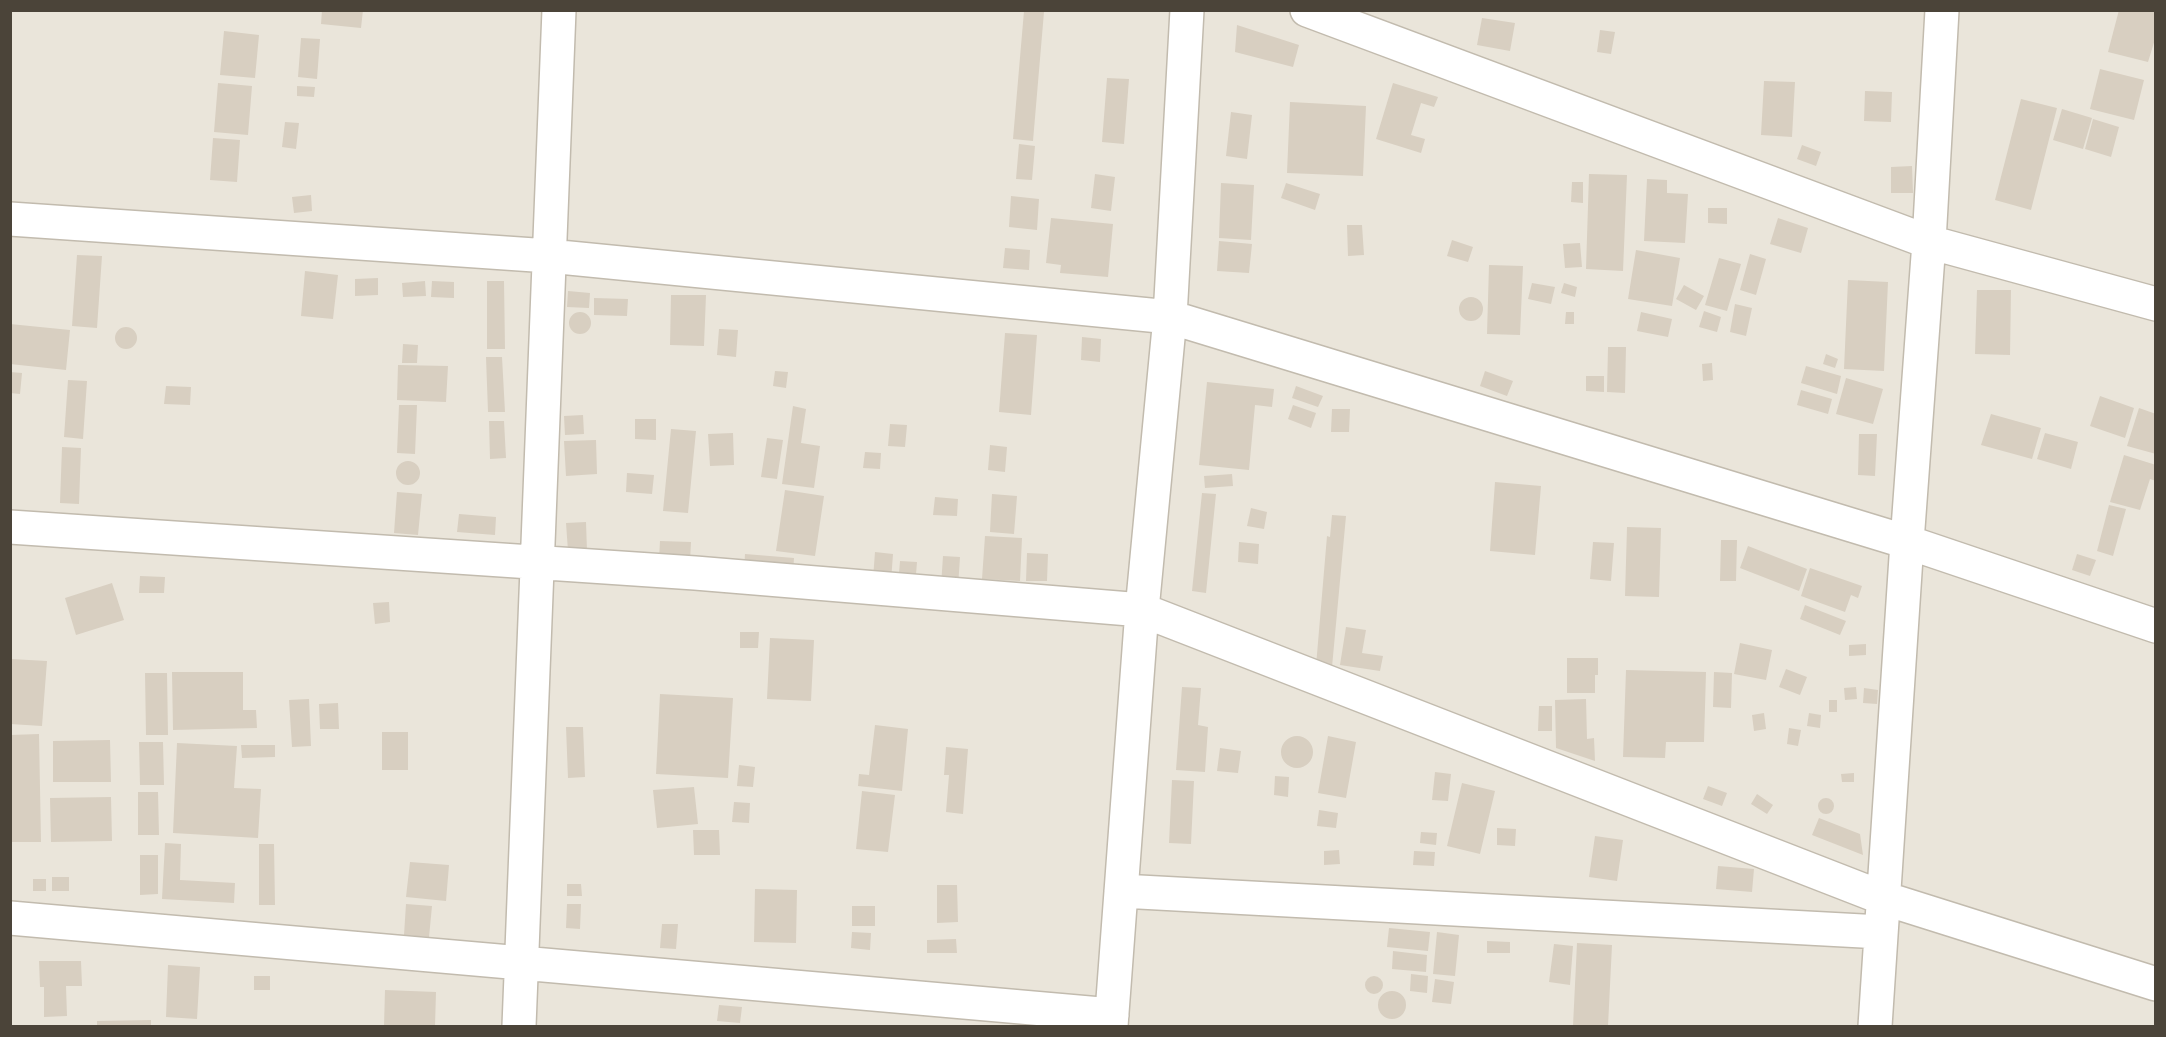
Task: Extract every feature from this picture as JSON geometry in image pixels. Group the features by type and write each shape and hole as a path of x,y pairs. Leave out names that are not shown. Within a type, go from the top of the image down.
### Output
{"street":[{"path":"519,1026 559,10"},
{"path":"10,918 1112,1021 1142,610 1170,317 1187,10"},
{"path":"1307,10 1929,242 2156,304"},
{"path":"1875,1026 1929,242 1942,10"},
{"path":"10,219 549,256 1170,317 1907,542 2156,626"},
{"path":"10,526 695,573 1142,610 1883,898 2156,984"},
{"path":"1121,891 1881,932"}],"shaded area":[{"path":"11,11 2155,11 2155,1026 11,1026"}],"building":[{"path":"322,10 363,10 361,28 321,24"},
{"path":"2119,10 2156,10 2156,36 2148,62 2108,52"},
{"path":"1024,11 1044,12 1033,141 1013,139"},
{"path":"1482,18 1515,23 1510,51 1477,45"},
{"path":"1237,25 1299,45 1293,67 1235,52"},
{"path":"1600,30 1615,32 1611,54 1597,52"},
{"path":"224,31 259,35 255,78 220,75"},
{"path":"301,38 320,39 317,79 298,77"},
{"path":"2100,69 2144,80 2134,120 2090,109"},
{"path":"1107,78 1129,79 1124,144 1102,142"},
{"path":"1764,81 1795,82 1792,137 1761,135"},
{"path":"218,83 252,86 248,135 214,132"},
{"path":"1393,83 1438,97 1434,107 1421,103 1411,135 1425,139 1421,153 1376,139"},
{"path":"297,86 315,87 314,97 297,96"},
{"path":"1865,91 1892,92 1891,122 1864,121"},
{"path":"2021,99 2057,108 2031,210 1995,200"},
{"path":"1290,102 1366,106 1363,176 1287,173"},
{"path":"2062,109 2092,118 2083,149 2053,140"},
{"path":"1231,112 1252,115 1247,159 1226,156"},
{"path":"2093,119 2119,127 2111,157 2085,149"},
{"path":"285,122 299,123 296,149 282,147"},
{"path":"213,138 240,140 237,182 210,180"},
{"path":"1019,144 1035,146 1032,180 1016,179"},
{"path":"1802,145 1821,152 1816,166 1797,159"},
{"path":"1912,166 1913,193 1891,193 1891,167"},
{"path":"1095,174 1115,177 1111,211 1091,208"},
{"path":"1589,174 1627,175 1623,271 1586,269"},
{"path":"1647,179 1667,180 1667,193 1688,194 1685,243 1644,241"},
{"path":"1572,182 1583,182 1583,203 1571,202"},
{"path":"1221,183 1254,185 1251,240 1219,238"},
{"path":"1286,183 1320,194 1315,210 1281,198"},
{"path":"311,195 312,211 294,213 292,197"},
{"path":"1011,196 1039,199 1037,230 1009,227"},
{"path":"1708,208 1727,208 1727,224 1708,223"},
{"path":"1051,218 1113,224 1108,277 1060,273 1061,265 1046,263"},
{"path":"1778,218 1808,228 1801,253 1770,244"},
{"path":"1347,225 1362,225 1364,255 1348,256"},
{"path":"1452,240 1473,247 1468,262 1447,256"},
{"path":"1219,241 1252,244 1249,273 1217,271"},
{"path":"1580,243 1582,267 1565,268 1563,244"},
{"path":"1005,248 1030,250 1029,270 1003,268"},
{"path":"1636,250 1680,258 1672,306 1628,299"},
{"path":"1750,254 1766,259 1756,295 1740,290"},
{"path":"77,255 102,256 97,328 72,326"},
{"path":"1719,258 1741,264 1727,311 1705,305"},
{"path":"1489,265 1523,266 1520,335 1487,334"},
{"path":"305,271 338,275 333,319 301,316"},
{"path":"378,278 378,295 355,296 355,279"},
{"path":"1848,280 1888,282 1884,371 1844,369"},
{"path":"425,281 426,296 403,297 402,283"},
{"path":"432,281 454,282 454,298 431,297"},
{"path":"487,281 504,281 505,349 487,349"},
{"path":"1532,283 1555,287 1551,304 1528,299"},
{"path":"1564,283 1577,287 1575,297 1561,293"},
{"path":"1684,285 1704,296 1696,310 1676,299"},
{"path":"1977,290 2011,290 2010,355 1975,354"},
{"path":"568,291 590,293 589,308 567,307"},
{"path":"671,295 706,295 704,346 670,345"},
{"path":"1471,297 1480,300 1483,309 1480,318 1471,321 1462,318 1459,309 1462,300"},
{"path":"594,298 628,299 627,316 594,315"},
{"path":"1735,304 1752,308 1746,336 1730,332"},
{"path":"1704,311 1721,317 1717,332 1699,327"},
{"path":"580,312 588,315 591,323 588,331 580,334 572,331 569,323 572,315"},
{"path":"1566,312 1574,312 1574,324 1565,324"},
{"path":"1641,312 1672,319 1668,337 1637,331"},
{"path":"10,324 70,330 66,370 10,364"},
{"path":"126,327 134,330 137,338 134,346 126,349 118,346 115,338 118,330"},
{"path":"719,329 738,330 736,357 717,355"},
{"path":"1005,333 1037,335 1031,415 999,412"},
{"path":"1082,337 1101,339 1100,362 1081,360"},
{"path":"403,344 418,345 417,363 402,363"},
{"path":"1608,347 1626,347 1625,393 1607,392"},
{"path":"1826,354 1838,359 1835,368 1823,364"},
{"path":"486,357 502,357 505,412 488,412"},
{"path":"1712,363 1713,380 1703,381 1702,364"},
{"path":"398,365 448,366 446,402 397,400"},
{"path":"1806,366 1841,376 1837,394 1801,383"},
{"path":"775,371 788,372 786,388 773,386"},
{"path":"1485,371 1513,381 1507,396 1480,386"},
{"path":"10,372 22,373 20,394 10,393"},
{"path":"1586,376 1604,376 1604,392 1586,391"},
{"path":"1846,378 1883,389 1873,424 1836,414"},
{"path":"68,380 87,381 83,439 64,437"},
{"path":"1207,382 1274,389 1272,407 1255,405 1249,470 1199,465"},
{"path":"166,386 191,387 190,405 164,404"},
{"path":"1296,386 1323,396 1318,407 1292,398"},
{"path":"1801,390 1832,399 1828,414 1797,405"},
{"path":"2100,396 2134,408 2125,438 2090,426"},
{"path":"399,405 417,405 415,454 397,453"},
{"path":"1293,405 1316,413 1311,428 1288,419"},
{"path":"793,406 806,409 801,443 820,446 814,488 782,484"},
{"path":"2139,408 2156,414 2156,454 2127,446"},
{"path":"1332,409 1350,409 1349,432 1331,432"},
{"path":"1991,414 2041,428 2032,459 1981,445"},
{"path":"583,415 584,434 565,435 564,416"},
{"path":"635,419 656,419 656,440 635,439"},
{"path":"489,421 504,421 506,458 490,459"},
{"path":"890,424 907,425 905,447 888,446"},
{"path":"671,429 696,431 688,513 663,511"},
{"path":"733,433 734,465 710,466 708,434"},
{"path":"2045,433 2078,442 2071,469 2037,459"},
{"path":"1859,434 1877,434 1875,476 1858,475"},
{"path":"767,438 783,440 777,479 761,477"},
{"path":"596,440 597,474 566,476 564,441"},
{"path":"990,445 1007,447 1005,472 988,470"},
{"path":"62,447 81,448 79,504 60,503"},
{"path":"865,452 881,453 880,469 863,468"},
{"path":"2124,455 2156,465 2156,481 2150,479 2140,510 2110,502"},
{"path":"408,461 417,464 420,473 417,482 408,485 399,482 396,473 399,464"},
{"path":"627,473 654,475 652,494 626,492"},
{"path":"1232,474 1233,486 1205,488 1204,476"},
{"path":"1495,482 1541,486 1535,555 1490,551"},
{"path":"785,490 824,496 815,556 776,551"},
{"path":"397,492 422,494 418,535 394,533"},
{"path":"1202,493 1216,494 1206,593 1192,591"},
{"path":"992,494 1017,496 1014,534 990,532"},
{"path":"935,497 958,499 957,516 933,515"},
{"path":"2109,505 2126,509 2113,556 2097,551"},
{"path":"1251,508 1267,512 1264,529 1247,526"},
{"path":"459,514 496,517 495,535 457,532"},
{"path":"1332,515 1346,516 1332,667 1316,666 1327,536 1330,537"},
{"path":"586,522 587,551 568,551 566,523"},
{"path":"1627,527 1661,528 1659,597 1625,596"},
{"path":"985,536 1022,538 1020,581 982,579"},
{"path":"1721,540 1737,540 1736,581 1720,581"},
{"path":"660,541 691,542 690,561 659,560"},
{"path":"1239,542 1259,544 1258,564 1238,562"},
{"path":"1593,542 1614,543 1611,581 1590,579"},
{"path":"1748,546 1807,569 1799,591 1740,568"},
{"path":"875,552 893,554 891,581 873,579"},
{"path":"1027,553 1048,554 1047,581 1026,581"},
{"path":"745,554 794,558 793,573 744,569"},
{"path":"2077,554 2096,560 2090,576 2072,570"},
{"path":"943,556 960,557 958,587 941,586"},
{"path":"900,561 917,562 915,587 898,586"},
{"path":"1810,568 1862,586 1858,598 1851,595 1845,612 1801,596"},
{"path":"140,576 165,577 164,593 139,593"},
{"path":"112,583 124,620 76,635 65,598"},
{"path":"389,602 390,622 375,624 373,603"},
{"path":"1805,605 1846,621 1840,635 1800,619"},
{"path":"1346,627 1366,630 1362,653 1383,656 1380,671 1340,665"},
{"path":"740,632 759,632 758,648 740,648"},
{"path":"770,638 814,640 811,701 767,699"},
{"path":"1740,643 1772,650 1766,680 1734,674"},
{"path":"1866,644 1866,655 1849,656 1849,645"},
{"path":"1567,658 1598,658 1595,693 1567,693"},
{"path":"11,659 47,661 42,726 10,724"},
{"path":"1786,669 1807,677 1800,695 1779,687"},
{"path":"1626,670 1706,672 1704,742 1666,742 1665,758 1623,757"},
{"path":"172,672 243,672 243,710 256,710 257,728 173,730"},
{"path":"1714,672 1732,673 1731,708 1713,707"},
{"path":"145,673 167,673 168,735 146,735"},
{"path":"1182,687 1201,688 1198,725 1208,727 1205,772 1176,770"},
{"path":"1856,687 1857,699 1845,700 1844,688"},
{"path":"1864,688 1878,690 1877,704 1863,703"},
{"path":"660,694 733,698 728,778 656,774"},
{"path":"309,699 311,746 292,747 289,700"},
{"path":"1586,699 1587,739 1594,738 1595,761 1556,748 1555,700"},
{"path":"1829,700 1837,700 1837,712 1829,712"},
{"path":"338,703 339,729 320,729 319,704"},
{"path":"1539,706 1552,706 1552,731 1538,731"},
{"path":"1764,713 1766,729 1754,731 1752,715"},
{"path":"1809,713 1821,715 1820,728 1807,726"},
{"path":"875,725 908,729 902,791 858,786 859,774 869,775"},
{"path":"566,727 583,727 585,777 568,778"},
{"path":"1789,728 1801,730 1798,746 1787,744"},
{"path":"382,732 408,732 408,770 382,770"},
{"path":"39,734 41,842 10,842 10,735"},
{"path":"1297,736 1308,741 1313,752 1308,763 1297,768 1286,763 1281,752 1286,741"},
{"path":"1328,736 1356,742 1346,798 1318,793"},
{"path":"110,740 111,782 53,782 53,741"},
{"path":"139,742 163,742 164,785 140,785"},
{"path":"177,743 237,746 234,788 261,789 258,838 173,833"},
{"path":"241,745 275,745 275,757 242,758"},
{"path":"946,747 968,749 963,814 946,812 949,775 944,775"},
{"path":"1220,748 1241,751 1238,773 1217,771"},
{"path":"739,765 755,767 753,787 737,786"},
{"path":"1435,772 1451,774 1448,801 1432,800"},
{"path":"1854,773 1854,782 1842,782 1841,774"},
{"path":"1275,776 1289,777 1288,797 1274,795"},
{"path":"1172,780 1194,781 1191,844 1169,843"},
{"path":"1462,783 1495,791 1480,854 1447,846"},
{"path":"1708,786 1727,793 1722,806 1703,799"},
{"path":"694,787 698,824 657,828 653,790"},
{"path":"862,791 895,795 888,852 856,849"},
{"path":"138,792 158,792 159,835 138,835"},
{"path":"1757,794 1773,805 1767,814 1751,804"},
{"path":"111,797 112,841 51,842 50,798"},
{"path":"1823,798 1829,798 1834,806 1832,812 1823,814 1818,809 1818,803"},
{"path":"734,802 750,803 749,823 732,822"},
{"path":"1319,810 1338,813 1336,828 1317,826"},
{"path":"1819,818 1860,834 1863,855 1812,835"},
{"path":"1497,828 1516,829 1515,846 1497,845"},
{"path":"693,830 719,830 720,855 694,855"},
{"path":"1421,832 1437,833 1436,845 1420,843"},
{"path":"1595,836 1623,840 1617,881 1589,877"},
{"path":"165,843 181,844 180,880 235,883 234,903 162,899"},
{"path":"259,844 274,844 275,905 259,905"},
{"path":"1339,850 1340,864 1324,865 1324,851"},
{"path":"1414,851 1435,852 1434,866 1413,865"},
{"path":"140,855 158,855 158,894 140,895"},
{"path":"410,862 449,865 446,901 406,897"},
{"path":"1718,866 1754,869 1752,892 1716,889"},
{"path":"52,877 69,877 69,891 52,891"},
{"path":"33,879 46,879 46,891 33,891"},
{"path":"567,884 581,884 582,896 567,896"},
{"path":"937,885 957,885 958,922 937,923"},
{"path":"755,889 797,890 796,943 754,942"},
{"path":"406,904 432,906 429,937 404,935"},
{"path":"567,904 581,904 580,929 566,928"},
{"path":"852,906 875,906 875,926 852,926"},
{"path":"662,924 678,924 676,949 660,948"},
{"path":"1389,928 1430,932 1428,951 1387,947"},
{"path":"852,932 871,933 870,950 851,948"},
{"path":"1437,932 1459,935 1455,976 1433,974"},
{"path":"956,939 957,953 927,953 927,940"},
{"path":"1487,941 1510,942 1510,953 1487,953"},
{"path":"1577,943 1612,945 1608,1026 1573,1026"},
{"path":"1554,944 1573,946 1570,985 1549,982"},
{"path":"1393,951 1427,955 1426,972 1392,969"},
{"path":"39,961 81,961 82,986 66,986 67,1016 44,1017 44,987 40,987"},
{"path":"168,965 200,967 197,1019 166,1017"},
{"path":"1411,974 1428,976 1427,993 1410,991"},
{"path":"254,976 270,976 270,990 254,990"},
{"path":"1374,976 1380,979 1383,985 1380,991 1374,994 1368,991 1365,985 1368,979"},
{"path":"1435,979 1454,982 1451,1004 1432,1002"},
{"path":"385,990 436,992 435,1026 384,1026"},
{"path":"1392,991 1402,995 1406,1005 1402,1015 1392,1019 1382,1015 1378,1005 1382,995"},
{"path":"719,1005 742,1007 740,1023 717,1021"},
{"path":"151,1020 151,1026 97,1026 97,1021"}]}
